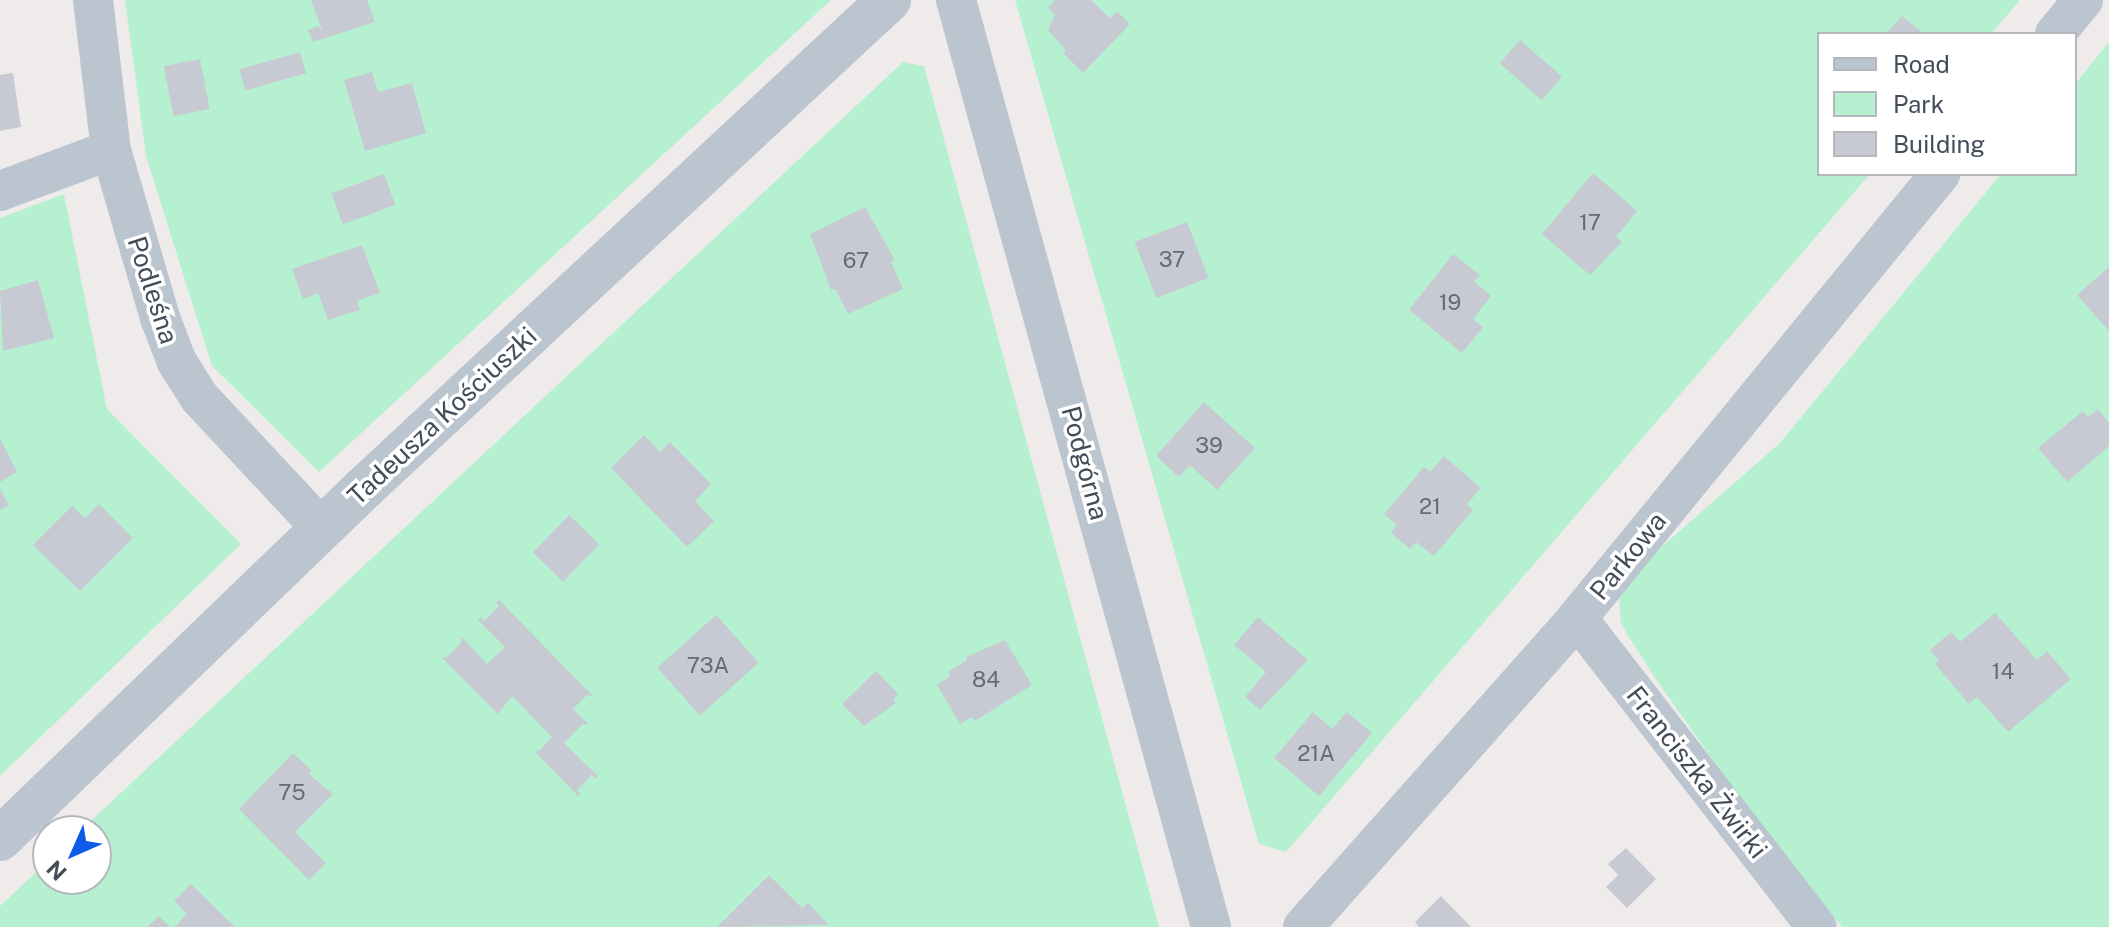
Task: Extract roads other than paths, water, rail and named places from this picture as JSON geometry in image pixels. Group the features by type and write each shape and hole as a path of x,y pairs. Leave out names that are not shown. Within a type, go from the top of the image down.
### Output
{"street":[{"name":"Podleśna","path":"93,0 111,150 160,318 177,362 199,397 322,529"},
{"name":"Tadeusza Kościuszki","path":"0,839 322,529 889,0"},
{"name":"Podgórna","path":"956,0 1211,927"},
{"path":"2057,32 2083,0"},
{"path":"0,191 111,150"},
{"name":"Parkowa","path":"1303,927 1577,618 1938,176"},
{"name":"Franciszka Żwirki","path":"1577,618 1817,927"}]}
